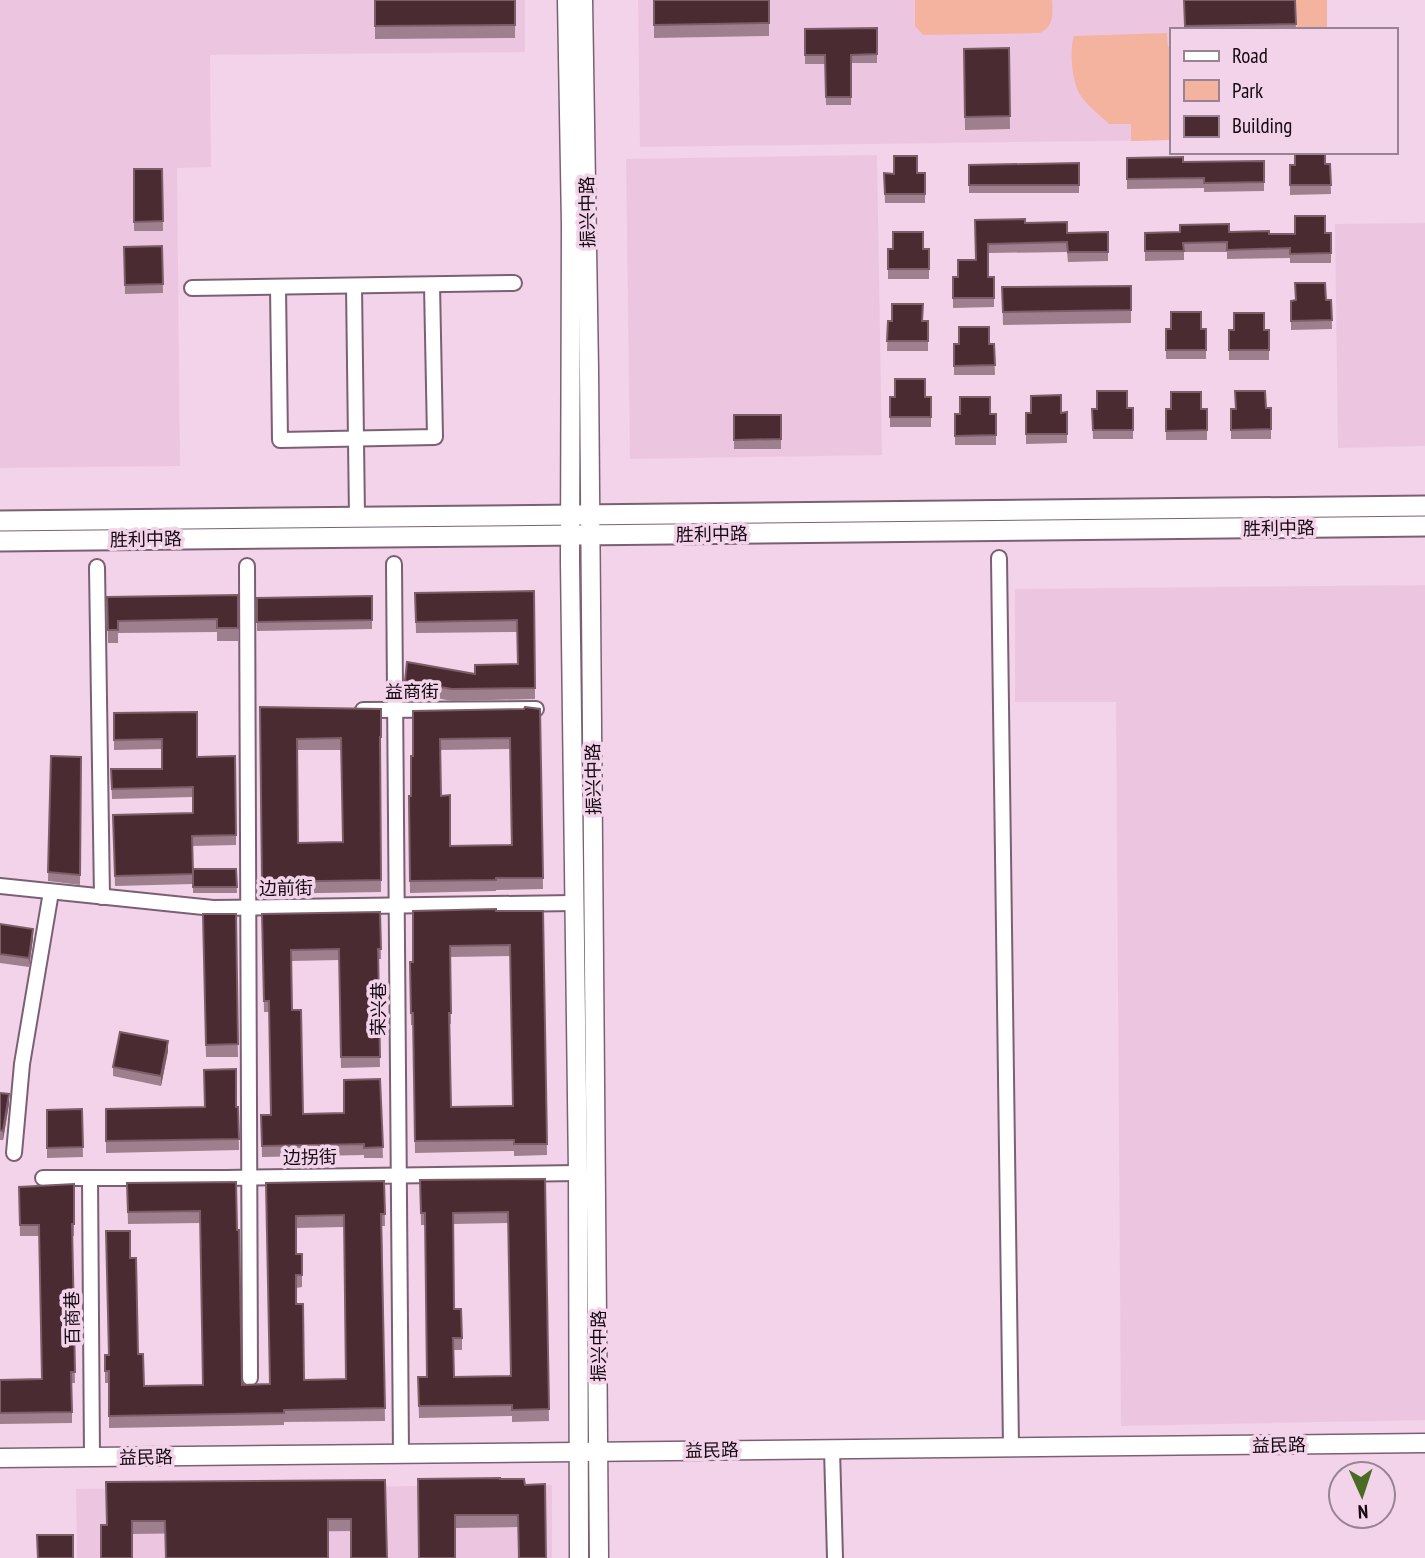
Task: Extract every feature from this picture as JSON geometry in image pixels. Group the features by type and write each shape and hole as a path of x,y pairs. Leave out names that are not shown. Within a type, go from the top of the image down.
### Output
{"main road":[{"name":"胜利中路","path":"0,541 1425,506"},
{"name":"胜利中路","path":"0,521 357,517 580,525 1425,526"}],"street":[{"name":"振兴中路","path":"567,0 600,1558"},
{"name":"振兴中路","path":"579,1558 578,1173 573,903 580,525 583,0"},
{"path":"192,288 514,283"},
{"path":"278,287 279,440 435,437 432,285"},
{"path":"354,286 357,517"},
{"path":"999,558 1011,1447"},
{"name":"荣兴巷","path":"394,564 401,1454"},
{"path":"247,565 254,709 248,907 250,1378"},
{"path":"97,567 102,897"},
{"name":"益商街","path":"354,710 536,709"},
{"name":"边前街","path":"0,886 213,908 573,903"},
{"path":"13,1153 22,1064 51,892"},
{"name":"边拐街","path":"43,1178 578,1173"},
{"name":"百商巷","path":"90,1178 92,1457"},
{"name":"益民路","path":"0,1458 1425,1443"},
{"path":"832,1449 835,1558"}],"shaded area":[{"path":"0,0 525,0 525,52 210,55 211,167 177,168 180,466 0,468"},
{"path":"638,0 1327,0 1327,28 1170,28 1170,140 640,147"},
{"path":"877,155 882,455 630,459 626,159"},
{"path":"1425,223 1425,446 1338,448 1335,224"},
{"path":"1425,585 1425,1420 1121,1426 1116,702 1015,702 1015,589"},
{"path":"552,1485 552,1558 77,1558 76,1489"}],"green space":[{"path":"915,0 1052,0 1052,15 1048,27 1040,33 923,35 915,26"},
{"path":"1296,0 1327,0 1327,28 1297,28"},
{"path":"1167,33 1170,48 1170,140 1131,141 1131,124 1109,124 1087,104 1075,84 1072,67 1074,36"}],"building":[{"path":"375,0 515,0 515,25 375,26"},
{"path":"654,0 769,0 769,23 654,25"},
{"path":"1184,0 1295,0 1296,24 1185,26"},
{"path":"877,28 877,54 851,55 851,97 826,97 825,55 805,55 805,29"},
{"path":"1009,48 1010,116 965,117 964,49"},
{"path":"1295,154 1325,154 1325,164 1330,164 1331,185 1290,185 1290,165 1295,165"},
{"path":"894,156 917,156 917,173 925,173 925,194 885,194 884,173 894,174"},
{"path":"1183,157 1183,162 1264,161 1264,182 1204,183 1204,178 1127,179 1127,158"},
{"path":"1079,163 1079,185 969,185 969,165"},
{"path":"134,169 162,169 163,221 134,222"},
{"path":"1295,216 1325,216 1325,233 1331,233 1331,253 1290,254 1290,248 1227,250 1227,242 1183,243 1184,251 1145,251 1145,233 1180,232 1180,225 1229,224 1229,232 1269,231 1269,234 1295,234"},
{"path":"1025,219 1025,223 1067,222 1067,233 1108,232 1108,252 1068,252 1067,242 988,244 988,277 994,277 994,298 953,298 953,277 958,277 958,260 976,260 975,220"},
{"path":"893,232 923,232 923,249 929,249 929,269 888,269 888,249 893,249"},
{"path":"162,246 163,284 125,285 124,247"},
{"path":"1295,283 1325,283 1326,300 1331,300 1332,320 1291,321 1291,301 1296,300"},
{"path":"1131,286 1131,310 1003,312 1002,287"},
{"path":"892,304 923,304 922,321 928,321 928,341 887,341 888,321 892,321"},
{"path":"1171,312 1201,312 1201,329 1206,329 1206,350 1166,350 1166,329 1171,329"},
{"path":"1234,313 1264,313 1264,330 1269,330 1269,350 1229,350 1229,330 1234,330"},
{"path":"959,327 989,327 989,344 994,344 995,365 954,366 954,344 959,344"},
{"path":"895,379 925,379 925,397 931,397 931,417 890,417 890,397 895,397"},
{"path":"1097,391 1127,391 1127,408 1133,408 1133,430 1093,430 1092,409 1097,409"},
{"path":"1235,391 1265,391 1266,408 1271,408 1271,429 1231,430 1231,409 1236,409"},
{"path":"1171,392 1201,392 1201,409 1207,409 1207,430 1166,431 1166,409 1171,409"},
{"path":"1061,395 1061,413 1067,412 1067,434 1026,434 1026,413 1031,413 1031,396"},
{"path":"960,397 990,397 990,414 996,414 996,435 955,436 955,414 960,414"},
{"path":"734,415 781,415 781,439 734,440"},
{"path":"534,591 535,688 452,689 405,681 407,662 475,674 475,665 518,664 517,620 416,622 415,593"},
{"path":"238,595 238,628 217,628 217,619 118,621 118,630 108,630 107,597"},
{"path":"372,596 372,620 257,622 257,598"},
{"path":"260,707 381,709 381,880 262,882","holes":["341,738 343,842 298,843 297,739"]},
{"path":"540,709 543,878 410,881 409,796 413,756 413,711","holes":["510,738 512,845 450,846 450,795 441,796 440,739"]},
{"path":"197,712 197,757 235,756 236,835 192,836 193,874 115,876 113,815 193,813 193,787 112,789 111,769 162,769 162,739 114,740 114,713"},
{"path":"51,756 81,757 80,875 48,872"},
{"path":"193,869 236,869 237,887 193,887"},
{"path":"413,911 543,911 547,1144 514,1144 514,1140 415,1141 410,962 413,962","holes":["510,945 513,1106 451,1107 450,946"]},
{"path":"380,912 380,1057 341,1057 339,949 291,950 292,1010 301,1010 303,1114 344,1113 344,1080 380,1079 383,1147 364,1148 364,1144 262,1146 261,1115 271,1115 269,1001 264,1001 262,914"},
{"path":"203,914 236,914 238,1044 206,1045"},
{"path":"0,924 33,929 29,958 0,954"},
{"path":"120,1032 168,1041 161,1076 113,1067"},
{"path":"236,1069 239,1139 106,1141 106,1109 205,1107 204,1070"},
{"path":"0,1093 9,1094 3,1131 0,1130"},
{"path":"82,1109 83,1147 47,1148 47,1110"},
{"path":"545,1179 549,1409 512,1410 512,1405 419,1406 418,1377 427,1377 425,1213 421,1213 420,1180","holes":["508,1212 511,1376 454,1377 453,1338 462,1338 461,1309 454,1309 453,1213"]},
{"path":"384,1181 385,1214 381,1214 385,1408 109,1416 109,1371 105,1371 105,1355 109,1355 106,1231 130,1231 130,1258 136,1258 138,1354 143,1354 144,1386 203,1385 200,1211 128,1212 127,1183 236,1182 242,1385 270,1384 266,1183","holes":["344,1215 346,1379 304,1380 303,1304 296,1304 296,1275 302,1275 302,1254 296,1254 296,1216"]},
{"path":"74,1184 72,1224 75,1372 71,1372 72,1412 0,1413 0,1380 42,1379 39,1225 20,1225 19,1187"},
{"path":"418,1479 524,1479 525,1485 545,1484 546,1558 519,1558 518,1515 455,1515 455,1558 419,1558"},
{"path":"385,1480 387,1558 351,1558 351,1519 328,1519 328,1558 166,1558 165,1521 132,1521 132,1558 101,1558 101,1525 107,1525 106,1482"},
{"path":"37,1535 73,1535 73,1558 38,1558"}]}
